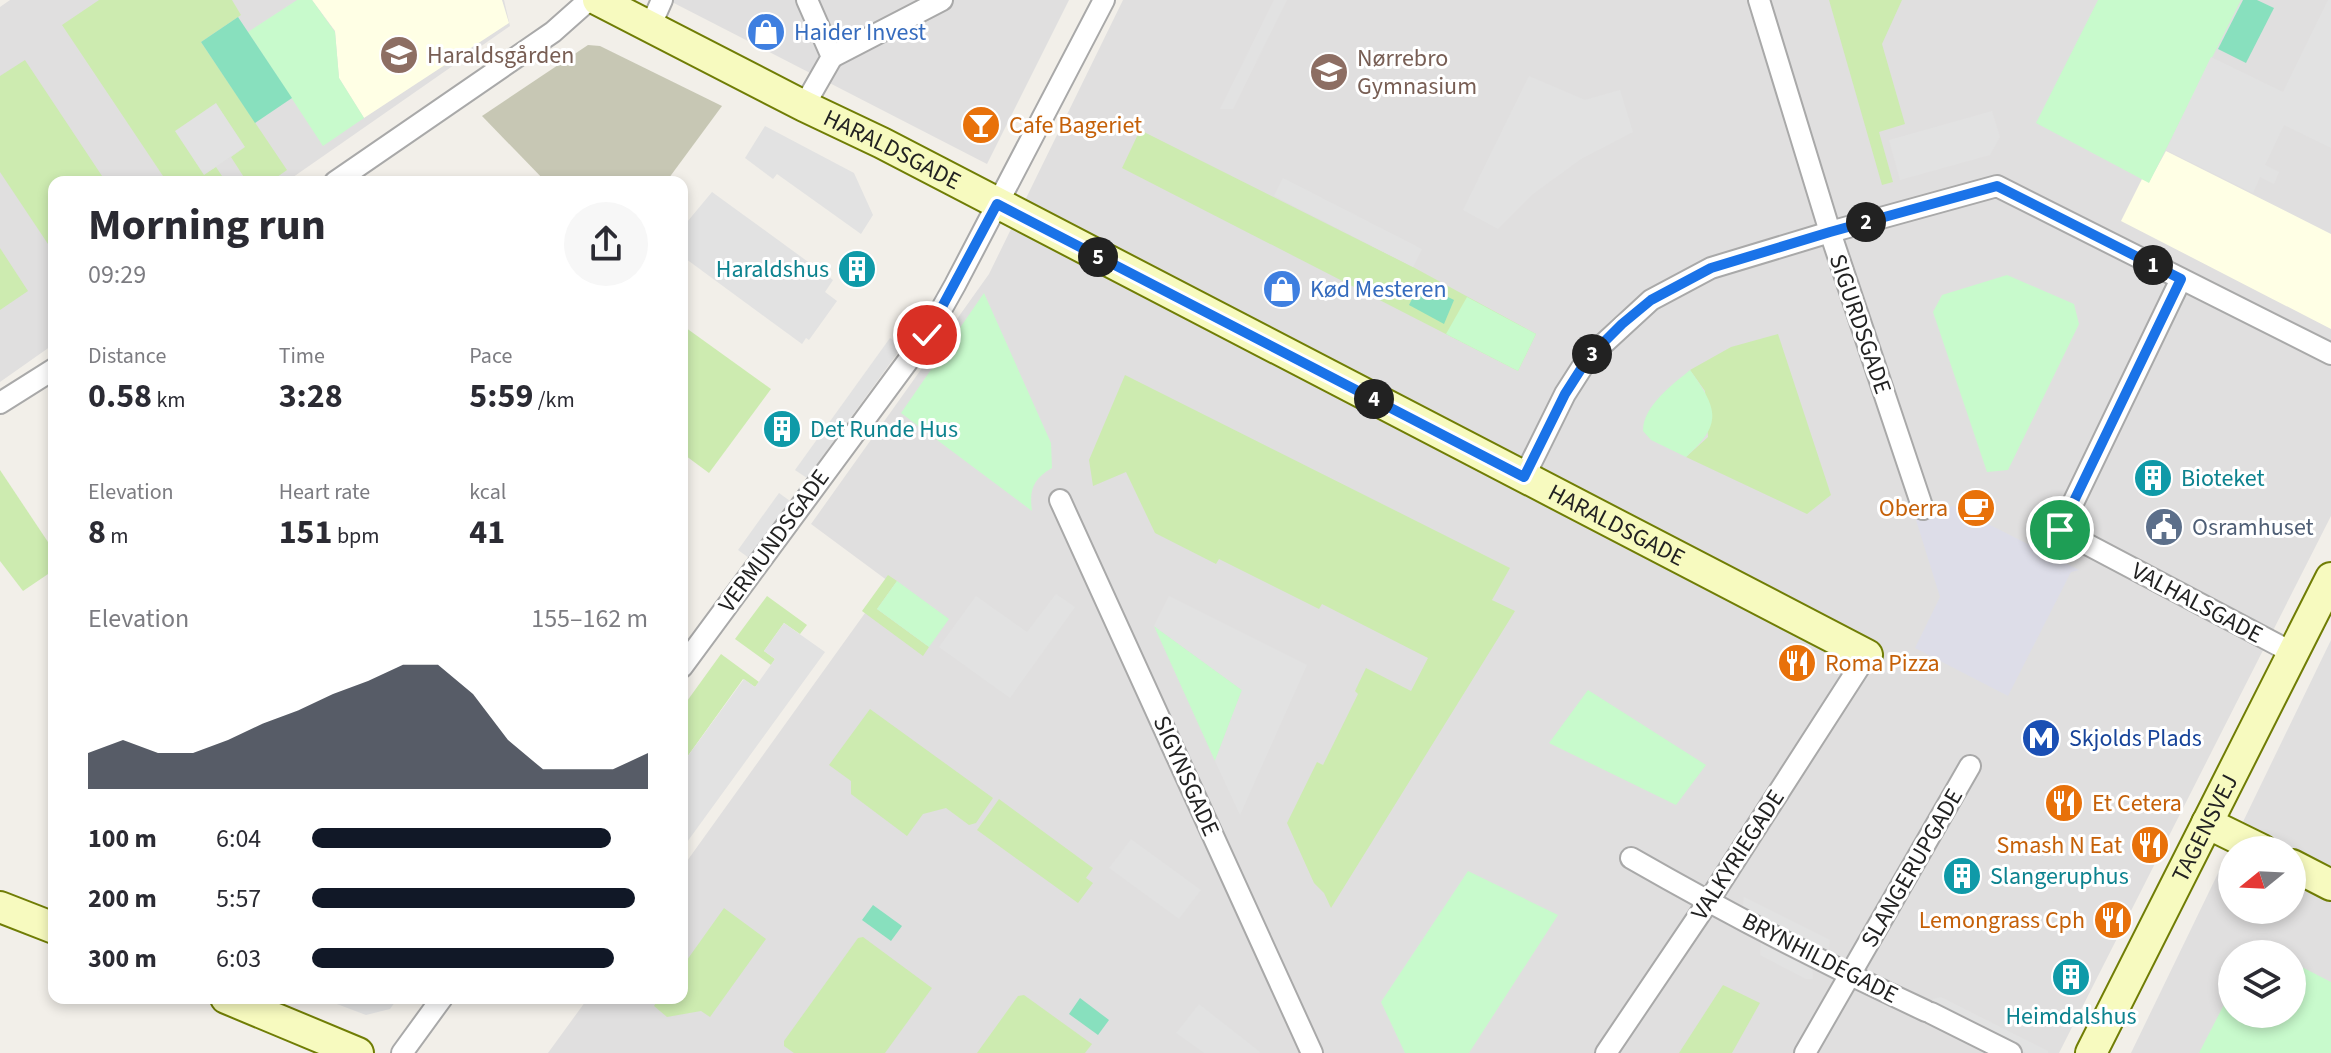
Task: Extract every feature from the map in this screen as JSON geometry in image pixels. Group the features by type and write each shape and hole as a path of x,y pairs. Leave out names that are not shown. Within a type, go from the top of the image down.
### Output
{"street":[{"path":"344,176 553,32 589,0"},
{"name":"HARALDSGADE","path":"598,0 656,14 804,106 882,143 1867,655"},
{"path":"807,0 832,57"},
{"path":"804,106 832,57 942,0"},
{"name":"VERMUNDSGADE","path":"688,659 927,335 1104,0"},
{"name":"SIGURDSGADE","path":"1759,0 1830,232 1923,509"},
{"path":"1524,477 1565,394 1588,358 1651,300 1711,268 1997,186 2331,354"},
{"name":"VALHALSGADE","path":"2181,279 2060,530 2293,653"},
{"path":"0,403 48,373"},
{"name":"SIGYNSGADE","path":"1060,500 1312,1053"},
{"name":"TAGENSVEJ","path":"2091,1053 2293,653 2327,597"},
{"name":"VALKYRIEGADE","path":"1606,1053 1708,902 1867,655"},
{"name":"SLANGERUPGADE","path":"1805,1053 1970,766"},
{"path":"2207,823 2233,836"},
{"name":"BRYNHILDEGADE","path":"1631,858 1851,976 2011,1053"},
{"path":"2306,872 2331,885"},
{"path":"0,907 48,926"},
{"path":"240,1004 358,1053"},
{"path":"402,1053 438,1004"}],"shaded area":[{"path":"10,0 504,0 510,26 295,176 48,176 48,348 0,382 0,7"},
{"name":"Haraldsgården","path":"312,0 502,0 509,23 364,118 339,78 335,31"},
{"path":"668,0 1069,0 987,164"},
{"path":"1123,0 2331,0 2331,516 2059,1053 548,1053 584,1004 688,1004 688,860 888,581 811,524 989,274"},
{"path":"1274,0 1287,0 1233,109 1220,109"},
{"path":"2328,0 2331,0 2331,148 2284,125 2265,165 2279,172 2274,184 2260,177 2253,193 2166,150 2211,57 2283,92"},
{"path":"588,45 600,46 722,106 670,176 540,176 482,116"},
{"path":"1529,76 1585,100 1620,90 1633,132 1581,159 1533,194 1498,229 1463,210"},
{"path":"216,103 245,147 204,175 175,131"},
{"path":"1992,111 2000,137 1990,155 1900,180 1889,140"},
{"path":"765,126 854,173 873,215 861,234 777,174 773,179 745,158"},
{"path":"2166,151 2331,234 2331,329 2121,221 2142,179 2149,182"},
{"path":"1283,178 1422,249 1413,267 1274,196"},
{"path":"712,192 833,280 825,292 837,301 809,340 806,338 802,344 688,260 688,221"},
{"path":"890,338 902,347 807,478 795,470"},
{"path":"779,493 790,501 749,558 738,550"},
{"path":"1953,506 2079,570 2071,572 2008,696 1915,648 1940,597 1916,520"},
{"path":"1056,594 1075,607 1010,698 939,647 976,596 1027,632"},
{"path":"1169,596 1307,665 1240,815 1215,761 1242,690 1154,626"},
{"path":"784,623 825,652 688,841 688,756 744,679 755,687 775,659 764,651"},
{"path":"2331,640 2331,1053 2131,1053 2218,873 2218,924 2306,924 2306,836 2236,836"},
{"path":"1131,839 1201,890 1179,919 1109,868"},
{"path":"1744,897 1830,940 1828,956 1742,912"},
{"path":"1761,941 1767,941 1812,964 1813,979 1806,979 1760,955"},
{"path":"1941,997 2048,1053 2026,1053 1943,1011 1934,1011 1933,999"},
{"path":"337,1004 394,1004 390,1009 366,1015"},
{"path":"1199,1004 1260,1053 1204,1053 1176,1033"}],"green space":[{"path":"99,0 232,0 241,15 201,42 287,170 278,176 243,176 231,157 245,147 204,174 216,167 222,176 163,176 62,25"},
{"path":"297,0 312,0 335,32 339,78 364,118 323,146 248,32"},
{"path":"1829,0 1902,0 1882,44 1905,124 1879,132 1893,182 1882,185"},
{"path":"2098,0 2241,0 2149,183 2036,123"},
{"path":"2243,0 2257,0 2274,8 2246,63 2218,49"},
{"path":"238,17 292,98 255,123 201,42"},
{"path":"25,60 102,176 48,176 48,244 0,172 0,76"},
{"path":"1140,130 1413,267 1536,334 1518,371 1122,168"},
{"path":"0,248 28,291 0,310"},
{"path":"2007,275 2074,304 2079,324 2008,470 1987,472 1933,312 1942,295"},
{"path":"1420,283 1454,300 1444,324 1409,305"},
{"path":"984,293 1051,443 1052,468 1040,476 1034,486 1032,511 901,413"},
{"path":"1467,297 1536,334 1518,371 1446,334"},
{"path":"688,329 771,389 709,473 688,457"},
{"path":"1778,334 1831,495 1807,514 1686,457 1708,437 1705,391 1690,370 1731,347"},
{"path":"1690,370 1706,395 1712,416 1706,435 1686,457 1651,440 1643,431 1653,405"},
{"path":"1125,375 1510,568 1492,600 1515,611 1331,908 1324,893 1314,883 1287,823 1317,762 1323,765 1358,694 1355,691 1366,668 1411,691 1428,658 1322,604 1319,609 1219,559 1216,564 1155,533 1126,472 1093,486 1089,460"},
{"path":"0,470 48,542 48,574 23,591 0,561"},
{"path":"888,575 897,581 877,609 929,647 923,656 862,611"},
{"path":"897,581 949,619 929,647 877,609"},
{"path":"767,596 807,625 800,634 784,623 764,651 775,659 771,665 735,639"},
{"path":"1154,626 1242,690 1215,761"},
{"path":"721,654 759,682 755,687 743,679 688,756 688,700"},
{"path":"1588,690 1706,765 1676,805 1549,743"},
{"path":"870,709 993,798 976,823 969,825 946,808 923,814 907,836 851,794 851,781 829,765"},
{"path":"999,799 1093,868 1086,878 1093,883 1078,903 977,830"},
{"path":"1468,871 1558,915 1469,1053 1405,1053 1381,1002"},
{"path":"873,905 902,926 891,941 862,920"},
{"path":"724,908 766,939 710,1017 701,1011 667,1017 654,1006 688,1004 688,959"},
{"path":"863,937 932,988 885,1053 794,1053 784,1046 784,1041 858,938"},
{"path":"2306,969 2331,982 2331,1053 2199,1053 2218,1016 2218,1028 2306,1028"},
{"path":"1723,985 1760,1003 1732,1053 1679,1053"},
{"path":"1024,995 1092,1044 1085,1053 977,1053 1018,996"},
{"path":"1080,998 1109,1020 1098,1035 1069,1014"}],"place":[{"name":"Haider Invest","path":"766,32"},
{"name":"Haraldsgården","path":"399,55"},
{"name":"Nørrebro Gymnasium","path":"1329,72"},
{"name":"Cafe Bageriet","path":"981,125"},
{"name":"Haraldshus","path":"857,269"},
{"name":"Kød Mesteren","path":"1282,289"},
{"name":"Det Runde Hus","path":"782,429"},
{"name":"Bioteket","path":"2153,478"},
{"name":"Oberra","path":"1976,508"},
{"name":"Osramhuset","path":"2164,527"},
{"name":"Roma Pizza","path":"1797,663"},
{"name":"Skjolds Plads","path":"2041,738"},
{"name":"Et Cetera","path":"2064,803"},
{"name":"Smash N Eat","path":"2150,845"},
{"name":"Slangeruphus","path":"1962,876"},
{"name":"Lemongrass Cph","path":"2113,920"},
{"name":"Heimdalshus","path":"2071,977"}],"route":[{"path":"927,335 997,204 1524,477 1565,394 1588,358 1651,300 1711,268 1997,186 2181,279 2060,530"}]}
